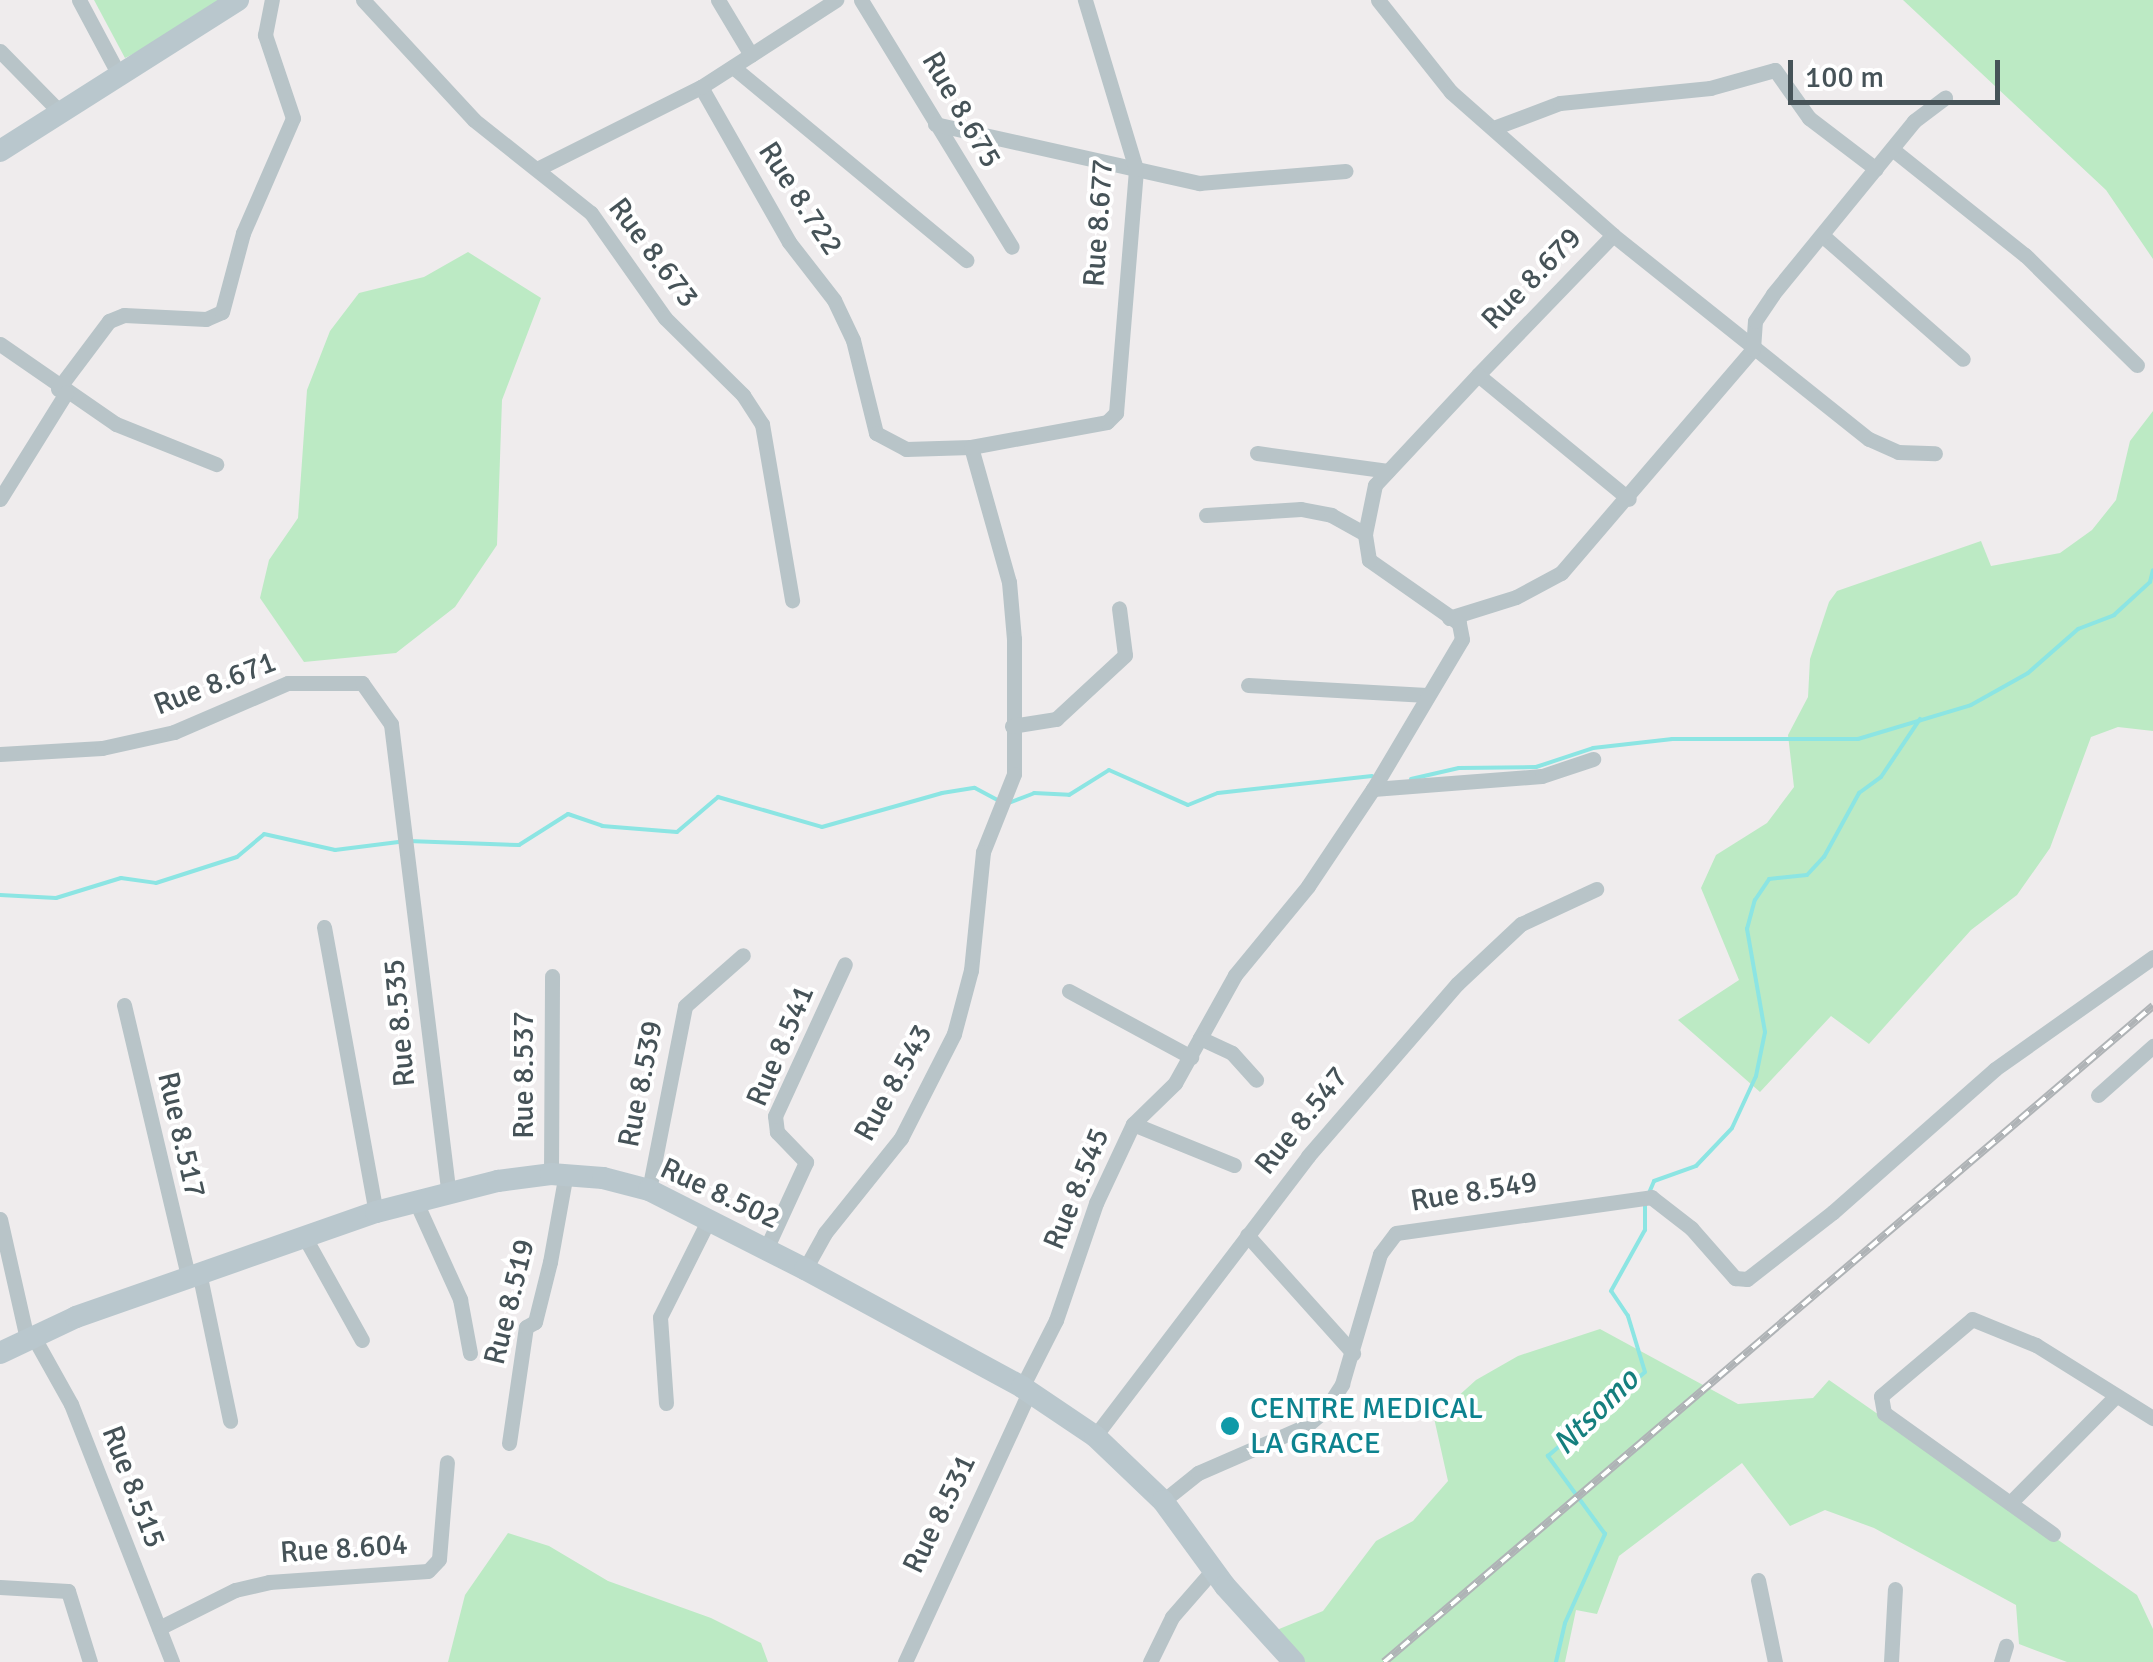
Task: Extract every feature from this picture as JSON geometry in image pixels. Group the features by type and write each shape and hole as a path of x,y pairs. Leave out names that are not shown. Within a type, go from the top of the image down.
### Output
{"main road":[{"path":"0,152 118,73 238,0"},
{"name":"Rue 8.502","path":"0,1354 30,1338 193,1274 376,1212 558,1173 648,1190 766,1248 1026,1389 1096,1436 1162,1501 1213,1570 1294,1662"}],"street":[{"path":"79,0 118,73"},
{"path":"0,499 62,391 109,321 124,315 206,319 222,312 242,232 293,118 265,35 272,0"},
{"name":"Rue 8.673","path":"362,0 474,120 539,168 613,237 665,318 743,395 762,424 792,600"},
{"path":"718,0 751,55"},
{"path":"539,168 700,87 836,0"},
{"name":"Rue 8.675","path":"861,0 1012,247"},
{"name":"Rue 8.677","path":"971,447 1113,420 1136,170 1085,0"},
{"name":"Rue 8.679","path":"1378,0 1451,92 1496,127 1613,235 1478,375 1630,499"},
{"path":"0,51 59,111"},
{"path":"733,67 966,260"},
{"path":"1496,127 1560,103 1710,88 1775,70 1809,118 1876,169"},
{"name":"Rue 8.722","path":"700,87 853,340 876,433 906,450 971,447"},
{"path":"1478,375 1375,484 1365,534 1373,563 1449,618 1516,598 1561,573 1630,499 1753,349 1754,321 1892,149 1945,98"},
{"path":"936,124 1199,183 1284,181 1346,171"},
{"path":"1892,149 2025,255 2137,365"},
{"path":"1613,235 1869,438 1898,452 1935,453"},
{"path":"1822,236 1963,360"},
{"path":"0,344 62,391 165,448 216,464"},
{"name":"Rue 8.543","path":"805,1269 901,1138 954,1034 972,970 988,830 1014,774 1009,582 971,447"},
{"path":"1257,453 1388,471"},
{"path":"1206,515 1302,510 1331,515 1365,534"},
{"path":"1012,726 1056,719 1125,656 1119,608"},
{"name":"Rue 8.545","path":"1026,1389 1056,1320 1096,1203 1133,1124 1175,1083 1236,975 1308,886 1373,789 1462,639 1459,623 1449,618"},
{"name":"Rue 8.671","path":"0,754 102,748 174,732 254,693 331,680"},
{"name":"Rue 8.535","path":"331,680 362,684 392,724 449,1194"},
{"path":"1248,685 1426,695"},
{"path":"1373,789 1542,776 1593,759"},
{"name":"Rue 8.547","path":"1096,1436 1247,1235 1457,984 1521,924 1596,889"},
{"path":"324,927 376,1212"},
{"name":"Rue 8.539","path":"648,1190 685,1006 743,955"},
{"name":"Rue 8.549","path":"1162,1501 1226,1458 1306,1426 1326,1409 1353,1353 1380,1254 1396,1233 1634,1196 1662,1202 1735,1278 1767,1268 1994,1068 2153,956"},
{"name":"Rue 8.541","path":"766,1248 806,1162 781,1137 775,1116 845,964"},
{"name":"Rue 8.537","path":"552,976 558,1173"},
{"path":"1068,991 1191,1057"},
{"name":"Rue 8.517","path":"124,1005 193,1274"},
{"path":"1200,1038 1232,1053 1256,1080"},
{"path":"2098,1095 2153,1046"},
{"path":"1133,1124 1234,1165"},
{"name":"Rue 8.519","path":"510,1443 526,1327 535,1322 543,1292 558,1173"},
{"path":"416,1202 460,1299 470,1354"},
{"name":"Rue 8.515","path":"0,1219 30,1338 70,1404 172,1662"},
{"path":"666,1402 660,1317 708,1219"},
{"path":"1247,1235 1353,1353"},
{"path":"304,1236 362,1340"},
{"path":"193,1274 230,1422"},
{"path":"2054,1534 1884,1413 1881,1396 1972,1319 2036,1345 2114,1398 2153,1418"},
{"name":"Rue 8.531","path":"905,1662 1026,1389"},
{"path":"2010,1503 2114,1398"},
{"name":"Rue 8.604","path":"159,1628 235,1590 269,1582 435,1567 447,1462"},
{"path":"1150,1662 1172,1617 1213,1570"},
{"path":"1758,1580 1774,1662"},
{"path":"0,1587 68,1591 90,1662"},
{"path":"1891,1662 1896,1589"}],"green space":[{"path":"94,0 219,0 197,22 125,58"},
{"path":"1903,0 2153,0 2153,259 2106,190"},
{"path":"468,252 541,298 502,400 497,545 455,607 396,653 304,662 260,598 269,560 298,518 307,390 330,331 359,293 424,277"},
{"path":"2153,411 2153,731 2118,727 2091,737 2050,848 2017,895 1971,930 1869,1044 1831,1016 1760,1092 1678,1020 1739,980 1701,888 1716,855 1767,823 1794,787 1788,735 1808,697 1810,659 1829,602 1837,591 1981,541 1991,566 2060,553 2092,530 2116,500 2130,441"},
{"path":"1600,1329 1738,1404 1813,1398 1829,1380 2137,1595 2153,1629 2153,1662 2067,1662 2019,1644 2016,1605 1874,1528 1825,1510 1790,1526 1742,1463 1619,1556 1597,1614 1576,1610 1565,1662 1294,1662 1267,1634 1323,1611 1376,1541 1413,1521 1448,1481 1434,1418 1476,1380 1518,1356"},
{"path":"508,1533 549,1546 608,1581 711,1618 761,1643 768,1662 448,1662 465,1595"}],"waterway":[{"path":"1411,779 1459,768 1536,767 1593,748 1672,739 1858,739 1971,705 2028,673 2078,629 2114,615 2150,582 2153,570"},
{"path":"1649,1193 1654,1181 1696,1166 1732,1128 1756,1076 1765,1032 1747,929 1755,900 1769,879 1807,875 1824,857 1859,793 1881,777 1920,719"},
{"path":"1006,804 1034,793 1069,795 1109,770 1188,805 1218,793 1372,776"},
{"path":"408,841 519,845 568,814 602,826 677,832 718,797 822,827 942,793 975,788 998,800"},
{"path":"0,895 56,898 121,878 156,883 237,857 264,834 335,850 399,842"},
{"name":"Ntsomo","path":"1556,1662 1565,1623 1605,1534 1548,1456 1645,1372 1628,1316 1611,1291 1645,1230 1645,1201"}],"railway":[{"path":"1384,1662 2153,1006"}],"place":[{"name":"CENTRE MEDICAL LA GRACE","path":"1230,1426"}]}
